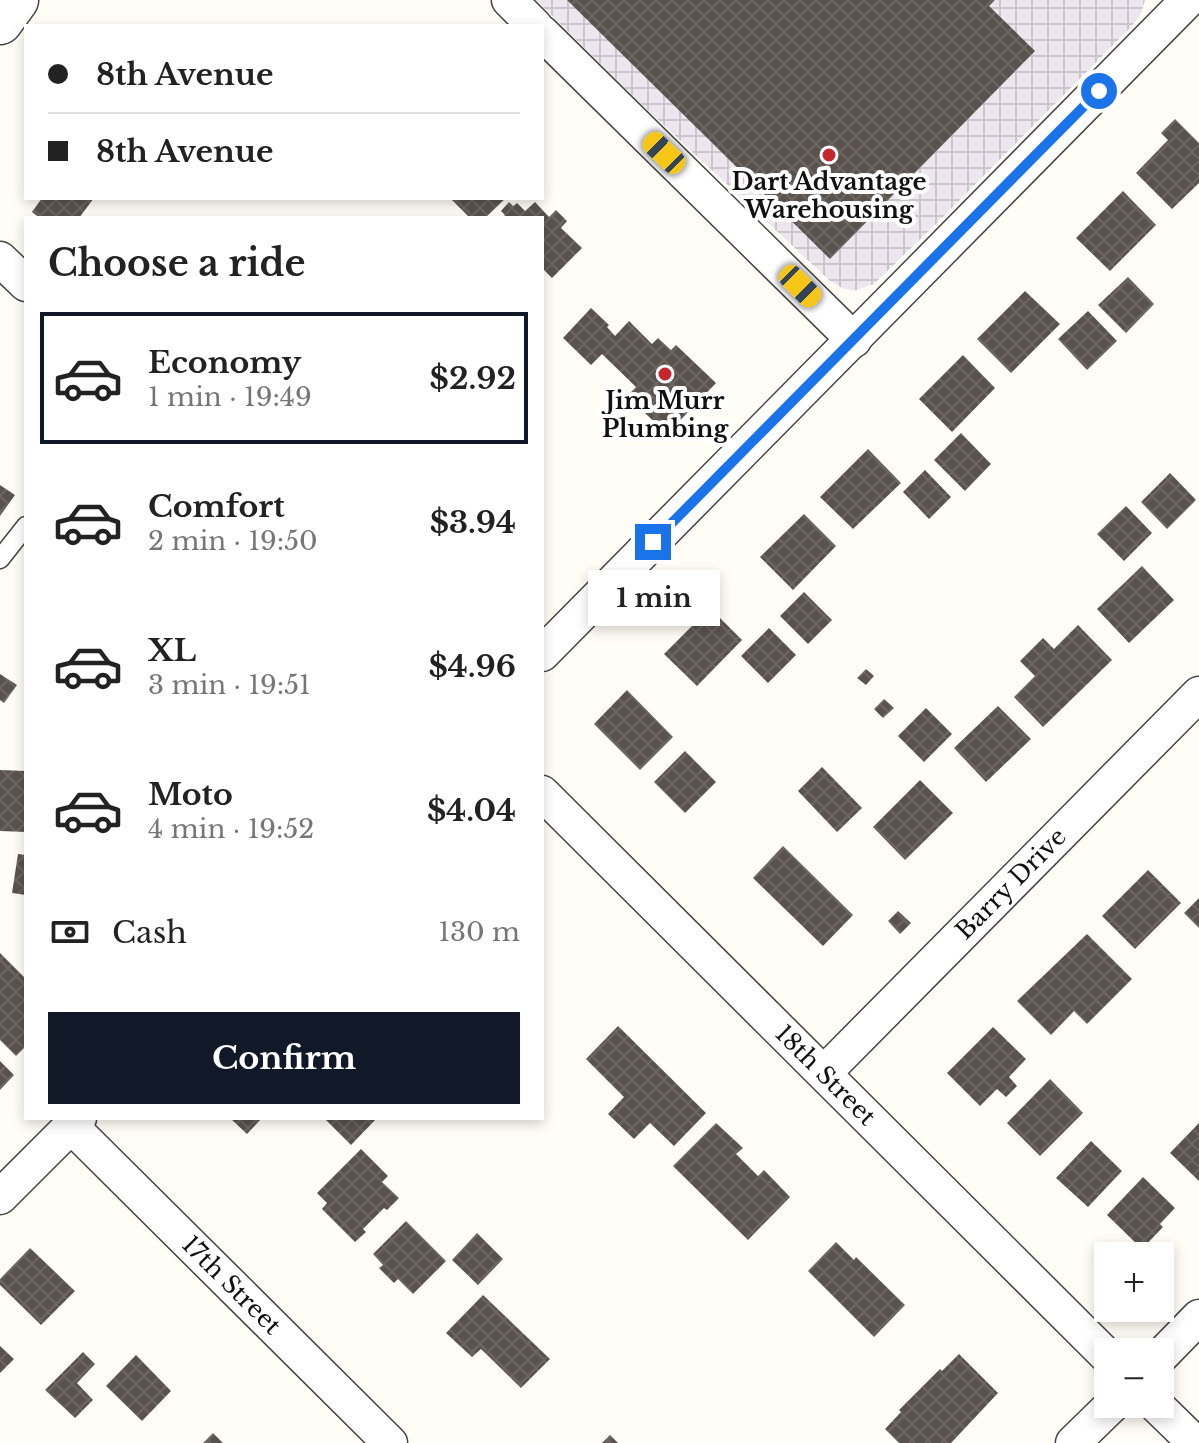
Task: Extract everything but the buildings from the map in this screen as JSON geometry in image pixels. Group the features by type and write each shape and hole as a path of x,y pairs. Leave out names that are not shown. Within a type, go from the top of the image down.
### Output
{"street":[{"path":"0,22 16,0"},
{"path":"509,0 533,24"},
{"path":"544,652 1188,0"},
{"path":"544,35 854,340"},
{"path":"0,259 24,282"},
{"name":"Barry Drive","path":"824,1073 1199,694"},
{"name":"18th Street","path":"544,795 1094,1343"},
{"path":"0,1197 75,1122"},
{"name":"17th Street","path":"75,1122 390,1443"},
{"path":"1174,1343 1199,1317"},
{"path":"1073,1443 1099,1418"},
{"path":"1169,1418 1195,1443"}],"lane":[{"path":"0,559 24,529"}],"shaded area":[{"name":"Dart Advantage Warehousing","path":"536,0 1145,0 1140,16 1130,28 936,224 874,284 854,291 830,281 636,99"}],"place":[{"name":"Dart Advantage Warehousing","path":"829,155"},
{"name":"Jim Murr Plumbing","path":"665,374"}],"route":[{"path":"653,542 1099,91"}]}
